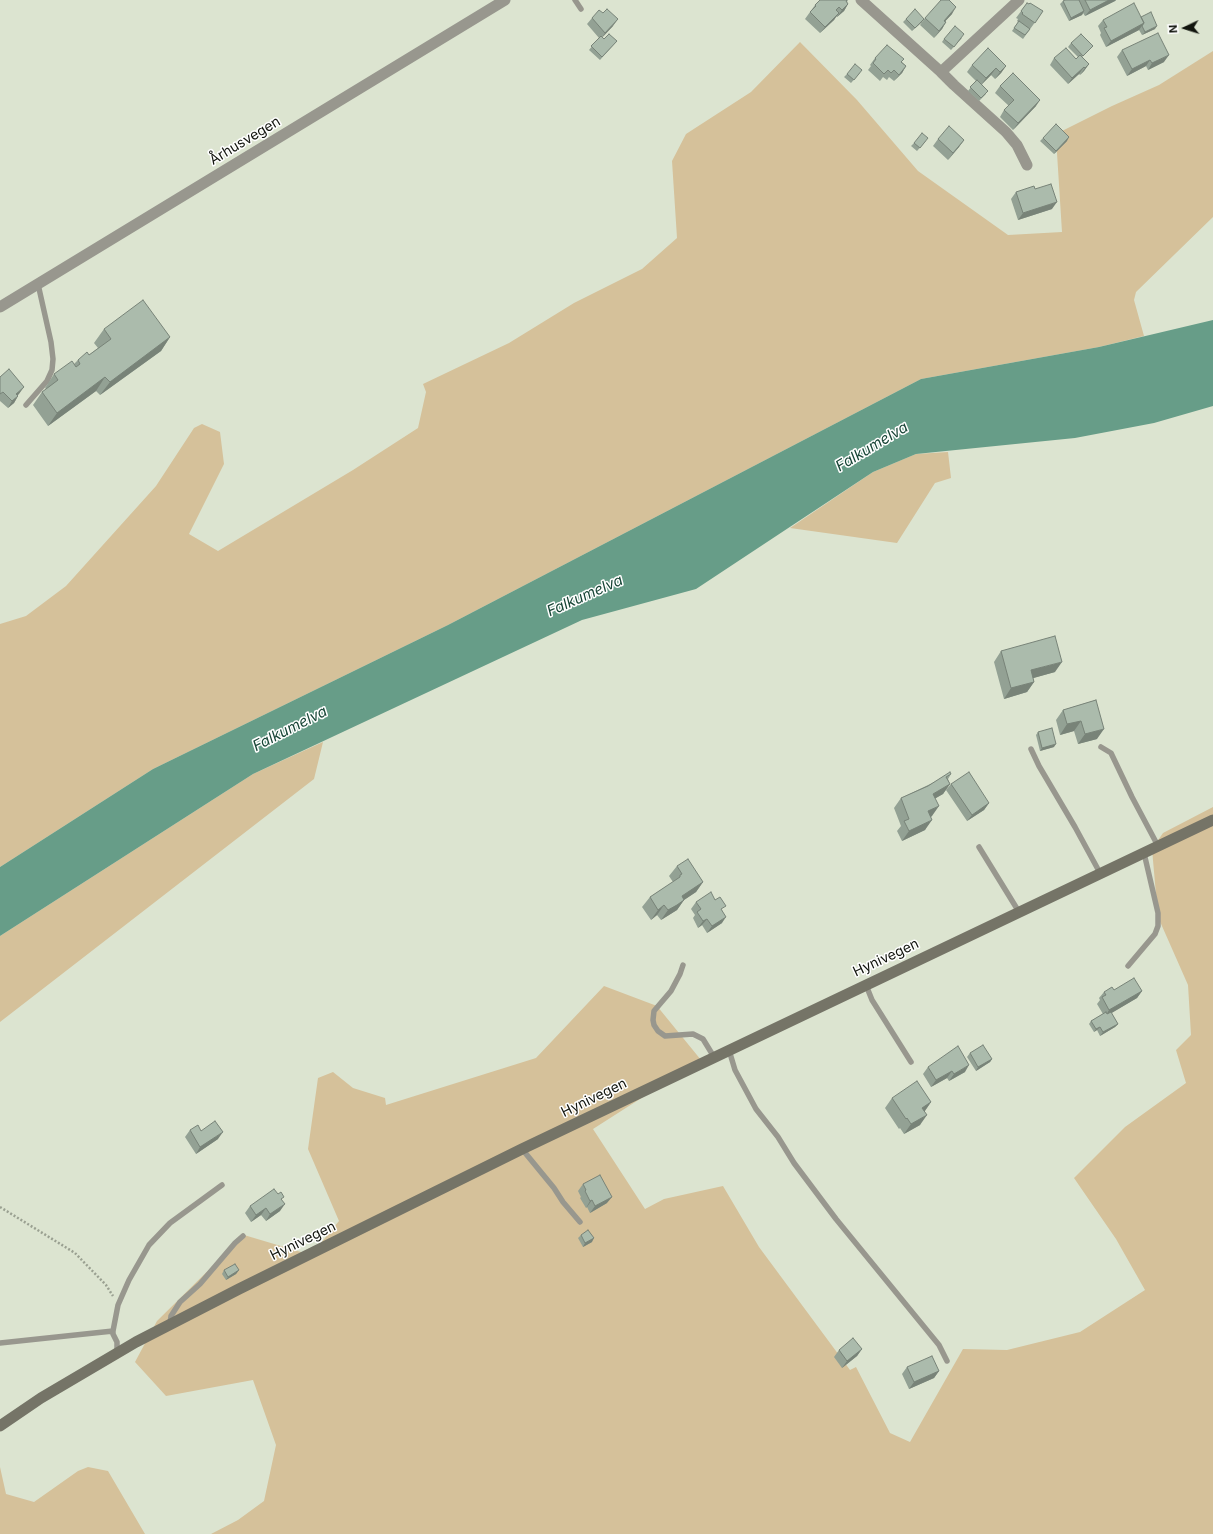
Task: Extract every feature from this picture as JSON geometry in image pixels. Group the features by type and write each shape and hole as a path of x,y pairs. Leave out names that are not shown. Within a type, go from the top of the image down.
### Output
{"main road":[{"name":"Hynivegen","path":"2,1424 41,1398 117,1353 170,1324 522,1149 1213,820"}],"street":[{"name":"Århusvegen","path":"0,307 505,0"},
{"path":"861,0 942,72 954,85 1006,132 1017,145 1027,165"},
{"path":"942,72 1019,0"}],"lane":[{"path":"575,0 581,9"},
{"path":"26,405 47,381 52,370 53,359 50,334 38,284"},
{"path":"1101,747 1111,753 1158,846"},
{"path":"1031,749 1039,766 1091,854 1100,873"},
{"path":"979,847 1019,912"},
{"path":"1128,966 1155,934 1158,926 1158,913 1144,852"},
{"path":"683,965 671,991 654,1011 654,1025 658,1031 665,1036 693,1034 703,1039 714,1057"},
{"path":"866,984 872,1000 911,1062"},
{"path":"729,1050 735,1070 756,1109 778,1137 794,1163 836,1219 939,1345 947,1361"},
{"path":"522,1149 580,1222"},
{"path":"117,1353 117,1342 112,1334 112,1331 118,1305 129,1280 149,1245 158,1234 187,1209 222,1185"},
{"path":"170,1324 171,1316 180,1302 200,1284 235,1243 243,1236"},
{"path":"0,1344 112,1331"}],"path":[{"path":"0,1208 75,1253 106,1284 118,1305"}],"shaded area":[{"path":"800,42 857,100 918,171 1008,235 1062,232 1057,153 1054,135 1112,106 1159,85 1213,51 1213,217 1136,292 1134,300 1144,336 1099,347 921,379 448,625 153,769 0,867 0,624 26,616 66,586 156,486 194,428 202,424 220,432 224,464 189,534 218,551 353,470 418,428 426,392 423,384 509,343 574,303 642,269 677,238 672,161 686,134 751,92"},
{"path":"948,452 951,478 935,483 897,543 790,528 873,472 916,454"},
{"path":"323,742 314,779 0,1022 0,936 253,774"},
{"path":"1213,807 1213,1534 211,1534 238,1520 264,1501 276,1445 253,1380 166,1396 135,1362 157,1321 244,1235 311,1255 339,1221 308,1149 318,1078 333,1072 353,1088 385,1098 386,1105 536,1058 604,986 657,1006 701,1060 593,1129 645,1209 664,1199 723,1186 759,1247 850,1370 856,1367 890,1433 910,1442 963,1349 1007,1350 1080,1332 1145,1290 1116,1239 1074,1178 1125,1127 1186,1083 1176,1050 1191,1035 1188,985 1158,917 1152,849 1163,833"},
{"path":"0,1467 6,1494 34,1502 78,1471 88,1467 108,1471 145,1534 0,1534"}],"water":[{"name":"Falkumelva","path":"1213,320 1213,406 1154,423 1075,438 916,454 873,472 696,589 582,620 253,774 0,936 0,867 153,769 448,625 921,379 1099,347"}],"building":[{"path":"820,0 847,0 846,1 848,4 842,10 839,7 836,10 839,13 825,27 810,12"},
{"path":"941,0 949,0 956,7 944,21 946,22 939,31 925,18"},
{"path":"1079,0 1084,11 1071,18 1063,1"},
{"path":"1085,0 1109,0 1090,10"},
{"path":"1027,3 1030,3 1043,11 1035,23 1022,14 1023,13 1021,11"},
{"path":"1134,3 1144,23 1111,41 1104,28 1107,27 1103,20"},
{"path":"607,9 618,19 605,33 592,18 599,10 603,13"},
{"path":"915,9 924,19 915,28 906,19"},
{"path":"1151,12 1157,26 1145,32 1142,26 1144,23 1141,17"},
{"path":"1019,21 1030,29 1025,35 1014,28"},
{"path":"955,26 964,34 954,47 944,39"},
{"path":"1158,33 1169,55 1152,63 1150,60 1132,69 1122,50"},
{"path":"609,34 617,41 602,57 591,46 601,36 604,39"},
{"path":"1081,34 1093,46 1083,56 1071,43"},
{"path":"887,45 904,59 901,62 906,66 899,75 894,70 891,73 888,70 884,74 873,63 876,59 875,58"},
{"path":"988,48 1006,66 1000,72 996,68 986,78 972,65"},
{"path":"1066,48 1076,59 1080,55 1089,64 1072,78 1054,58"},
{"path":"855,64 862,70 854,80 847,74"},
{"path":"1013,73 1040,100 1018,123 1004,110 1014,100 1000,86"},
{"path":"977,80 988,91 981,98 970,87"},
{"path":"1056,124 1069,137 1056,151 1043,138"},
{"path":"949,126 964,140 953,153 938,139"},
{"path":"922,133 928,138 920,148 914,143"},
{"path":"1051,184 1057,202 1023,213 1016,192 1034,186 1035,189"},
{"path":"143,300 170,337 110,382 105,377 57,413 42,392 58,380 54,374 72,361 76,367 80,364 78,360 87,352 89,355 111,339 104,329"},
{"path":"9,369 24,387 16,394 18,396 12,401 3,392 0,394 0,377"},
{"path":"1055,636 1062,662 1031,670 1034,682 1011,688 1001,651"},
{"path":"1096,700 1104,729 1085,734 1081,721 1067,724 1063,710"},
{"path":"1052,728 1056,744 1042,748 1038,732"},
{"path":"950,772 951,774 946,777 950,784 933,794 939,806 928,811 932,820 909,831 904,821 909,819 901,798 928,786"},
{"path":"969,772 989,803 972,815 951,784"},
{"path":"688,859 703,882 682,896 684,900 677,905 668,910 664,905 658,910 650,897 680,877 682,874 677,866"},
{"path":"711,892 715,900 720,897 726,906 721,909 726,917 712,926 707,919 703,921 697,912 701,909 696,902"},
{"path":"1134,978 1142,991 1109,1010 1102,997 1106,995 1104,992 1112,987 1114,990"},
{"path":"1106,1012 1107,1014 1111,1012 1118,1024 1103,1032 1100,1027 1096,1029 1091,1021"},
{"path":"983,1045 992,1059 978,1067 970,1053"},
{"path":"958,1046 969,1065 954,1074 952,1071 936,1080 928,1067"},
{"path":"917,1081 931,1102 922,1108 927,1115 911,1124 892,1098"},
{"path":"215,1121 223,1132 200,1147 190,1130 198,1125 201,1131"},
{"path":"600,1175 612,1197 595,1206 592,1200 590,1201 583,1184"},
{"path":"274,1189 278,1194 281,1192 284,1197 281,1199 285,1204 270,1214 266,1208 256,1215 250,1206"},
{"path":"588,1230 594,1238 585,1243 581,1235"},
{"path":"235,1264 239,1270 228,1277 224,1270"},
{"path":"853,1338 862,1349 847,1361 839,1350"},
{"path":"932,1356 939,1371 914,1382 907,1367"}]}
